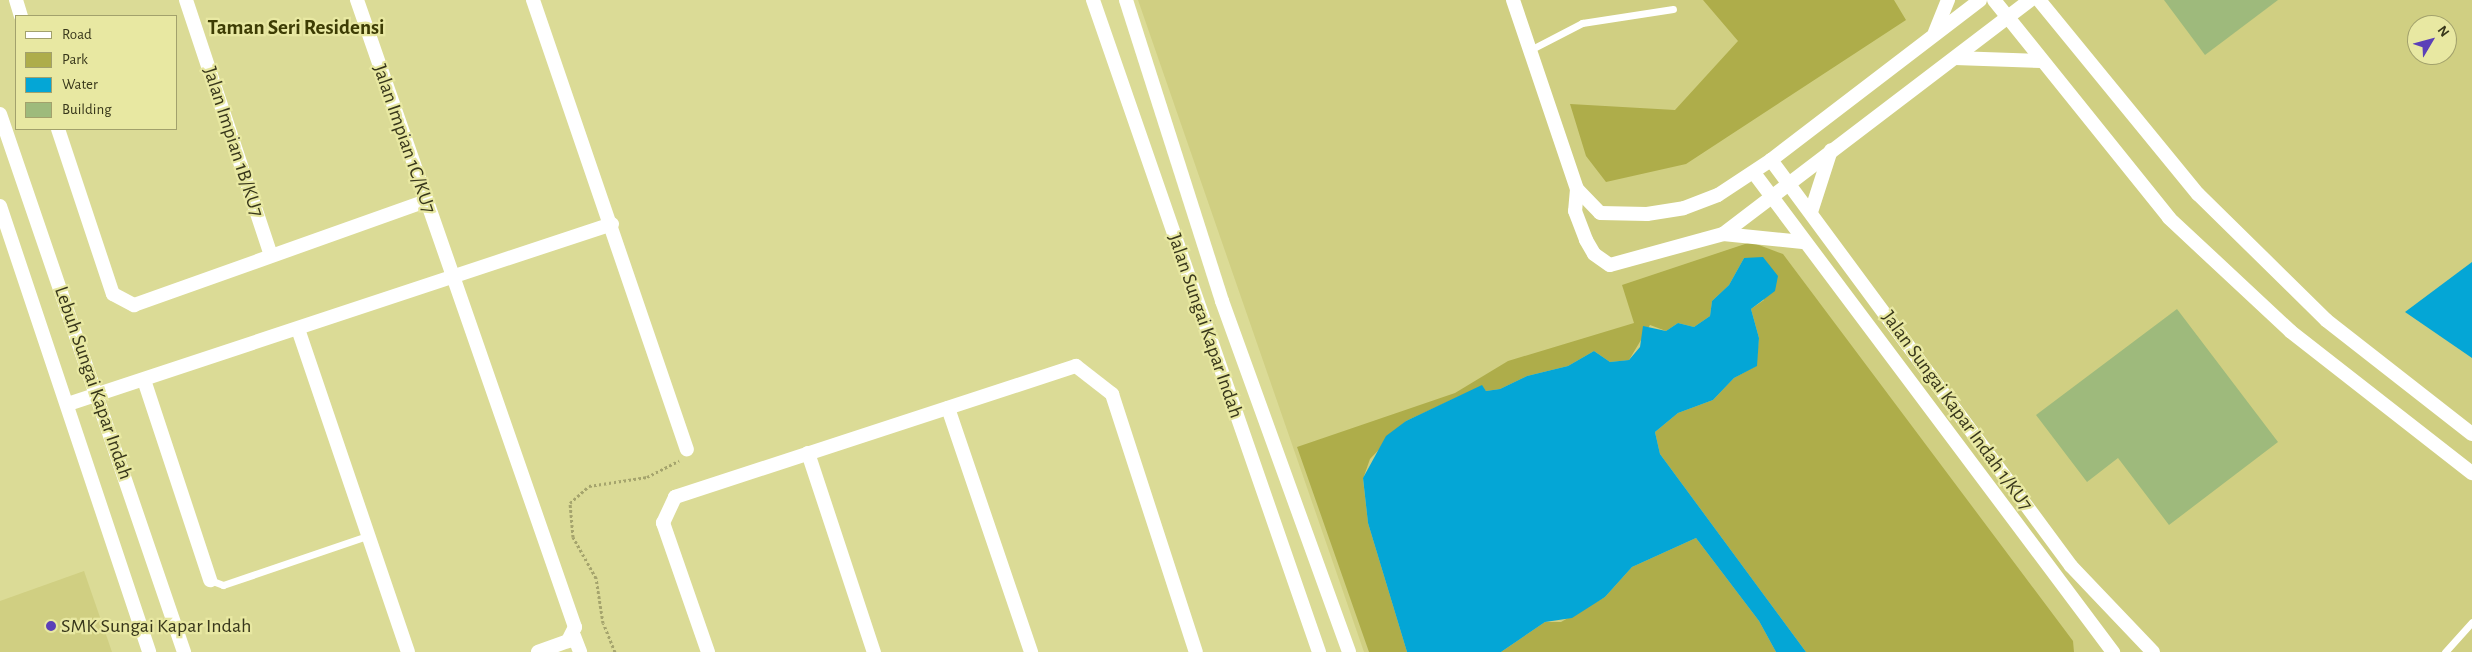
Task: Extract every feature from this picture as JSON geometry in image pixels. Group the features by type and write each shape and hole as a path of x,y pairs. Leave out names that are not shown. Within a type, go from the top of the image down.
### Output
{"street":[{"path":"16,0 21,15"},
{"name":"Jalan Impian 1B/KU7","path":"186,0 270,255"},
{"name":"Jalan Impian 1C/KU7","path":"357,0 451,278 575,627 574,636 580,652"},
{"path":"533,0 612,224 686,453"},
{"name":"Jalan Sungai Kapar Indah","path":"1093,0 1319,652"},
{"name":"Jalan Sungai Kapar Indah","path":"1126,0 1219,292 1349,652"},
{"path":"1513,0 1539,44 1577,189 1575,211 1586,240 1594,254 1610,265 1723,234 1803,242"},
{"path":"1936,32 1948,0"},
{"path":"1577,189 1600,213 1647,214 1684,208 1754,173 1980,0"},
{"path":"1994,0 2041,61 2169,218 2290,330 2441,452 2472,473"},
{"path":"1723,234 1832,147 2030,0"},
{"path":"2039,0 2198,194 2326,320 2467,430"},
{"path":"1954,58 2041,61"},
{"name":"Lebuh Sungai Kapar Indah","path":"0,114 98,395 184,652"},
{"path":"58,130 113,294 121,302 134,305 426,201"},
{"path":"1815,217 1832,147"},
{"name":"Jalan Sungai Kapar Indah 1/KU7","path":"1771,160 1815,217 2071,566 2153,652"},
{"name":"Jalan Sungai Kapar Indah 1/KU7","path":"1754,173 1803,242 1830,275 2113,652"},
{"name":"Lebuh Sungai Kapar Indah","path":"0,206 68,404 149,652"},
{"path":"68,404 612,224"},
{"path":"298,329 408,652"},
{"path":"708,652 663,523 666,508 675,497 1076,366 1095,377 1112,394 1196,652"},
{"path":"144,380 210,580"},
{"path":"948,408 1031,652"},
{"path":"808,453 874,652"},
{"path":"538,652 574,636"}],"lane":[{"path":"1539,44 1582,23 1673,9"},
{"path":"210,580 223,585 367,536"},
{"path":"2445,652 2472,622"}],"path":[{"path":"615,652 603,623 596,578 573,537 570,503 589,486 647,478 686,453"}],"shaded area":[{"path":"1138,0 2472,0 2472,652 1364,652"},
{"name":"SMK Sungai Kapar Indah","path":"84,571 112,652 0,652 0,601"}],"green space":[{"path":"1703,0 1894,0 1906,20 1686,164 1606,182 1586,156 1570,104 1675,110 1738,41"},
{"path":"1751,242 1783,254 2073,641 2074,652 1806,652 1660,454 1655,432 1678,413 1713,400 1734,378 1756,366 1759,338 1751,309 1764,300 1744,258 1729,285 1712,301 1710,316 1694,327 1678,323 1666,331 1650,325 1629,360 1610,362 1594,351 1568,366 1527,376 1500,389 1486,391 1482,386 1406,421 1370,459 1363,479 1368,523 1407,652 1369,652 1297,447 1455,393 1508,361 1634,323 1622,285"},
{"path":"1696,538 1759,621 1776,652 1501,652 1545,622 1561,622 1605,597 1632,567"}],"water":[{"path":"1763,257 1778,276 1775,291 1751,309 1759,338 1757,366 1734,378 1713,400 1678,413 1655,432 1660,454 1806,652 1776,652 1759,621 1696,538 1632,567 1605,597 1572,618 1545,622 1501,652 1407,652 1368,523 1363,478 1386,436 1406,421 1482,385 1486,391 1500,389 1527,376 1568,366 1594,351 1610,362 1629,360 1640,347 1643,326 1666,331 1678,323 1694,327 1710,316 1712,301 1729,285 1744,258"},
{"path":"2472,262 2472,358 2405,312"}],"building":[{"path":"2164,0 2278,0 2205,55"},
{"path":"2177,309 2278,442 2169,525 2118,458 2087,482 2036,415"}],"place":[{"name":"SMK Sungai Kapar Indah","path":"51,626"}],"district":[{"name":"Taman Seri Residensi","path":"296,28"}]}
